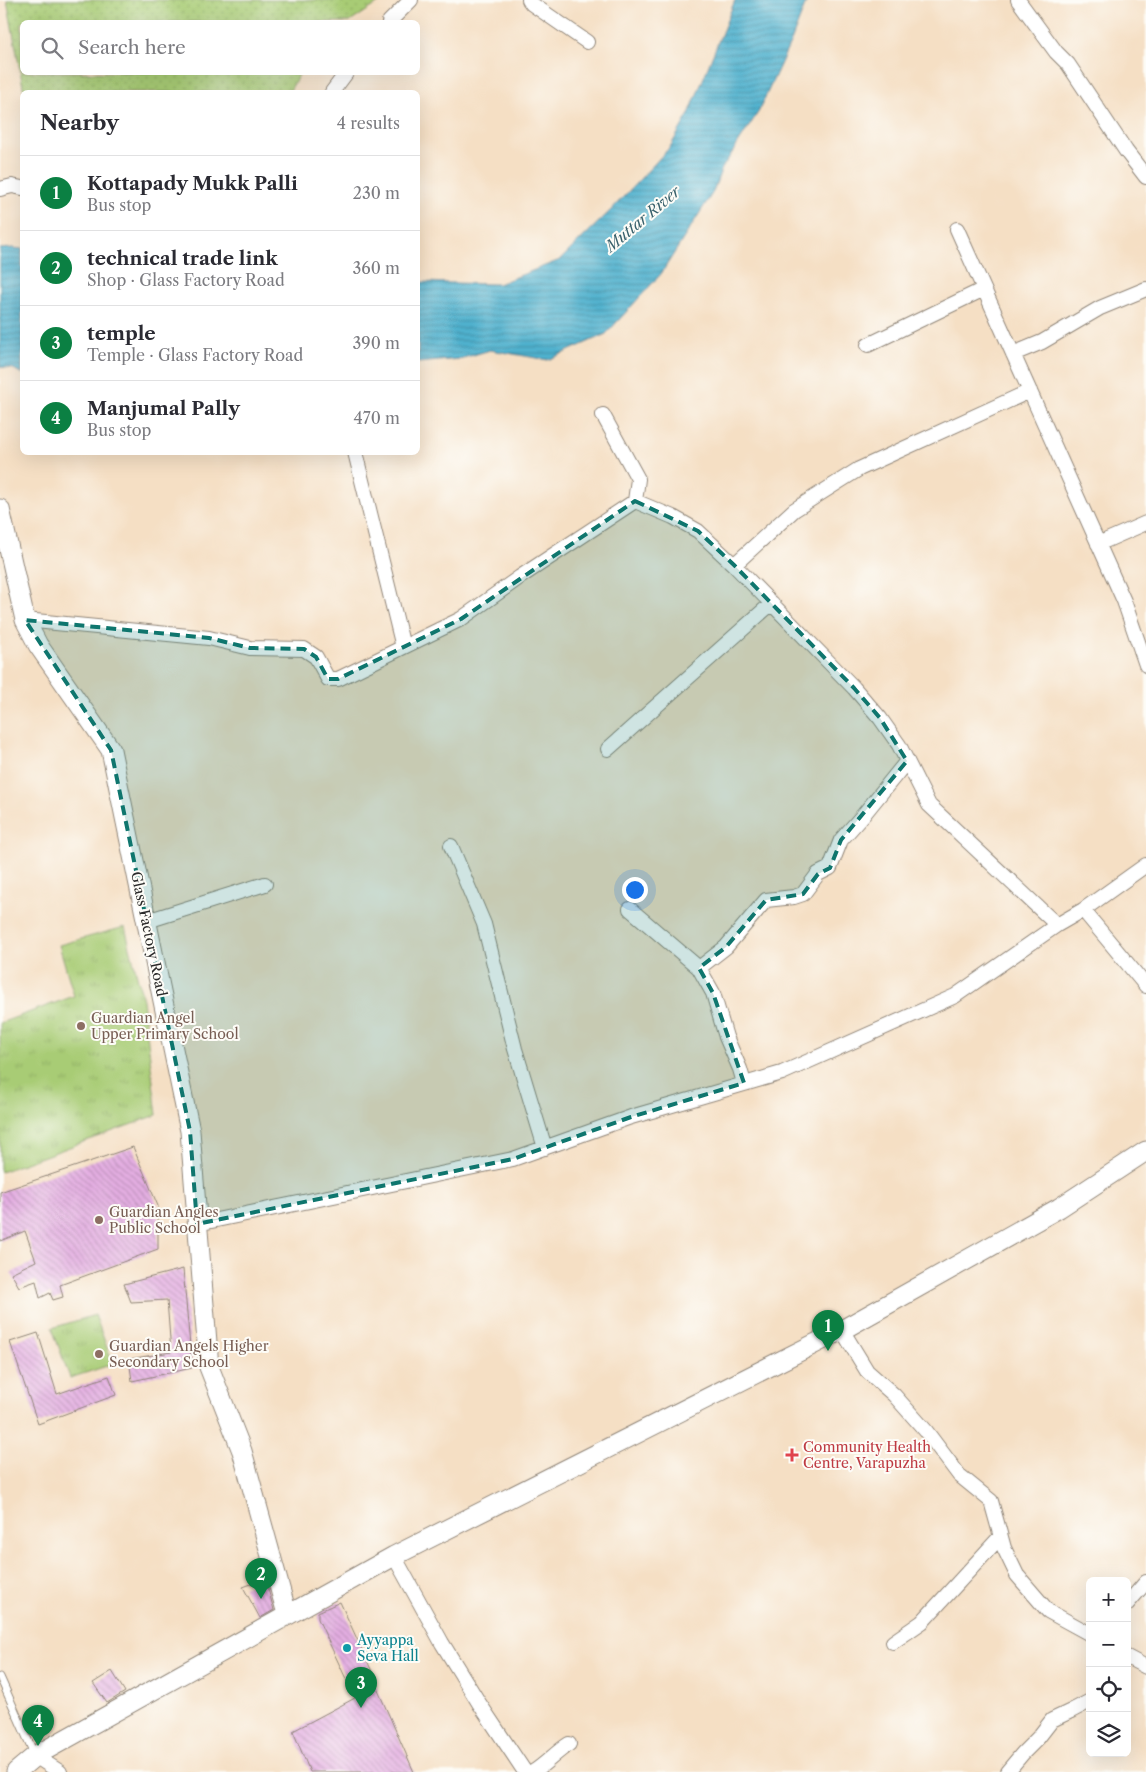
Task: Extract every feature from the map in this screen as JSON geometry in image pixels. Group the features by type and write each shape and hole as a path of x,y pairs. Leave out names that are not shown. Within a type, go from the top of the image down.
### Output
{"main road":[{"name":"Glass Factory Road","path":"0,508 26,620 38,645 111,750 190,1131 209,1367 242,1451 287,1614"},
{"path":"16,1772 35,1756 394,1556 842,1330 1059,1208 1146,1151"}],"street":[{"path":"391,20 411,0"},
{"path":"529,0 587,42"},
{"path":"1018,0 1056,52 1068,64 1126,151 1146,177"},
{"path":"334,90 345,75"},
{"path":"0,189 12,186 20,188"},
{"path":"957,229 1124,601 1146,665"},
{"path":"868,345 984,289"},
{"path":"1013,354 1042,342 1100,308 1146,289"},
{"path":"734,564 794,510 859,469 1030,391"},
{"path":"26,620 210,638 250,648 304,649 316,657 328,679 338,679 461,619 520,577 635,501 638,480 603,415"},
{"path":"356,455 403,647"},
{"path":"635,501 673,517 698,531 734,564 854,688 880,718 898,745 929,805 1058,925"},
{"path":"1098,544 1146,522"},
{"path":"608,749 772,604"},
{"path":"699,968 726,947 766,900 794,897 803,894 818,874 830,868 840,840 907,761"},
{"path":"451,846 484,924 515,1049 546,1148"},
{"path":"197,1224 513,1160 631,1117 782,1073 955,996 1146,865"},
{"path":"147,921 265,884"},
{"path":"630,909 699,968 713,993 726,1037 744,1083"},
{"path":"1083,910 1146,986"},
{"path":"842,1330 867,1371 894,1395 926,1431 959,1475 991,1501 1000,1537 1017,1575 1048,1611 1086,1632"},
{"path":"893,1642 922,1622 1000,1537"},
{"path":"394,1556 447,1651 525,1772"},
{"path":"1131,1599 1146,1582"},
{"path":"1131,1659 1146,1667"},
{"path":"1007,1772 1052,1720 1086,1703"},
{"path":"533,1772 546,1764 559,1750 570,1744"},
{"path":"35,1756 60,1772"}],"lane":[{"path":"0,1677 35,1756"}],"highlighted area":[{"path":"635,501 698,531 734,565 854,688 880,718 907,761 841,840 830,868 818,874 803,894 766,900 726,947 699,968 713,993 744,1083 631,1117 513,1159 197,1224 190,1131 111,750 25,620 209,638 250,648 304,649 316,657 328,679 338,679 461,619"}],"green space":[{"path":"7,0 383,0 353,20 20,20 20,70"},
{"path":"21,75 299,75 290,90 24,90"},
{"path":"125,927 143,1000 157,1115 1,1172 0,1023 74,996 59,945"},
{"path":"95,1315 113,1364 70,1378 52,1328"}],"water":[{"name":"Muttar River","path":"735,0 807,0 792,39 759,111 721,170 713,192 661,274 606,334 548,360 490,350 460,359 420,363 420,282 498,284 560,260 612,209 670,147 689,114"},
{"path":"0,249 20,249 20,373 14,369 0,367"}],"building":[{"path":"133,1147 158,1206 158,1249 60,1285 63,1297 53,1300 50,1293 40,1298 36,1281 19,1287 11,1273 36,1261 25,1231 0,1241 0,1192"},
{"path":"183,1269 192,1368 132,1381 129,1359 171,1352 167,1300 131,1302 124,1284"},
{"path":"38,1333 57,1394 109,1376 116,1395 38,1424 10,1342"},
{"path":"265,1579 274,1610 260,1618 243,1587"},
{"path":"340,1602 375,1678 373,1679 414,1772 310,1772 293,1731 355,1698 318,1619 318,1612"},
{"path":"112,1671 125,1692 107,1703 93,1683"}],"place":[{"name":"Guardian Angel Upper Primary School","path":"81,1026"},
{"name":"Guardian Angles Public School","path":"99,1220"},
{"name":"Kottapady Mukk Palli","path":"828,1351"},
{"name":"Guardian Angels Higher Secondary School","path":"99,1354"},
{"name":"Community Health Centre, Varapuzha","path":"792,1455"},
{"name":"technical trade link","path":"261,1599"},
{"name":"Ayyappa Seva Hall","path":"347,1648"},
{"name":"temple","path":"361,1708"},
{"name":"Manjumal Pally","path":"38,1746"}]}
